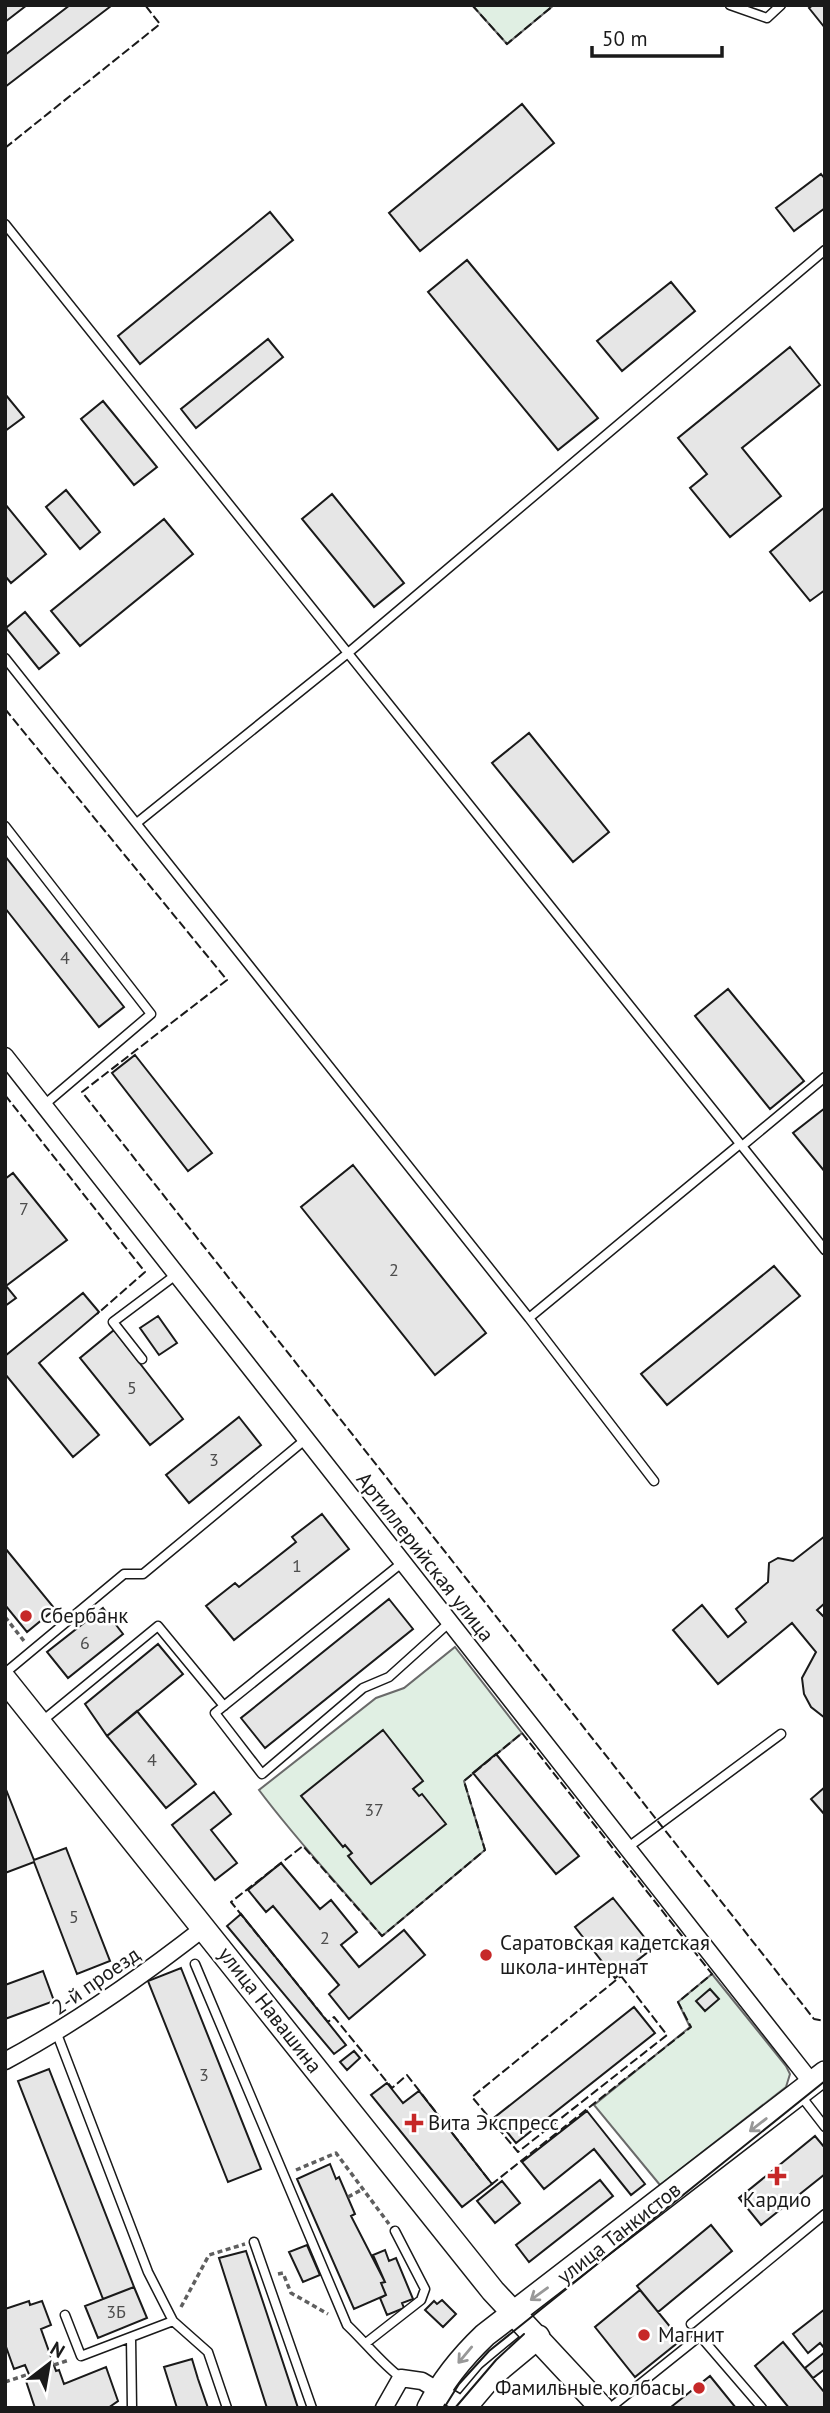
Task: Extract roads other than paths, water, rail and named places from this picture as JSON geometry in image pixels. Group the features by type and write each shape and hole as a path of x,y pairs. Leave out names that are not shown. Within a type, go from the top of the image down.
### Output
{"main road":[{"name":"улица Навашина","path":"9,1691 41,1722 513,2313 603,2408"},
{"name":"улица Танкистов","path":"434,2399 468,2351 513,2313 812,2083"},
{"path":"464,2407 491,2376 538,2337"}],"street":[{"name":"Артиллерийская улица","path":"5,1056 812,2083"},
{"name":"2-й проезд","path":"5,2061 57,2034 156,1966 205,1927"},
{"path":"384,2408 401,2378 422,2381 434,2399 464,2407"}],"lane":[{"path":"730,5 767,18 781,5"},
{"path":"5,224 825,1250"},
{"path":"138,822 348,653 825,250"},
{"path":"5,658 138,822 529,1318 654,1482"},
{"path":"5,826 151,1014 44,1105"},
{"path":"529,1318 825,1077"},
{"path":"142,1359 113,1322 177,1274"},
{"path":"5,1673 124,1574 144,1574 306,1439"},
{"path":"403,1562 215,1713 262,1774 363,1688 389,1677 450,1622"},
{"path":"41,1722 158,1626 224,1706"},
{"path":"627,1849 781,1734"},
{"path":"195,1964 347,2325 366,2343 378,2361 401,2378"},
{"path":"57,2034 148,2272 173,2321 208,2352 227,2408"},
{"path":"812,2083 825,2127"},
{"path":"691,2325 825,2214"},
{"path":"366,2343 421,2300 425,2289 395,2231"},
{"path":"254,2242 312,2408"},
{"path":"65,2315 81,2356 173,2321"},
{"path":"610,2408 700,2336 762,2408"},
{"path":"131,2338 132,2408"}],"tram line":[{"path":"444,2408 459,2384 489,2351 825,2081"},
{"path":"455,2408 496,2360 524,2334"}],"place":[{"name":"Сбербанк","path":"26,1616"},
{"name":"Саратовская кадетская школа-интернат","path":"486,1955"},
{"name":"Вита Экспресс","path":"414,2123"},
{"name":"Кардио","path":"777,2176"},
{"name":"Магнит","path":"644,2335"},
{"name":"Фамильные колбасы","path":"699,2388"}]}
